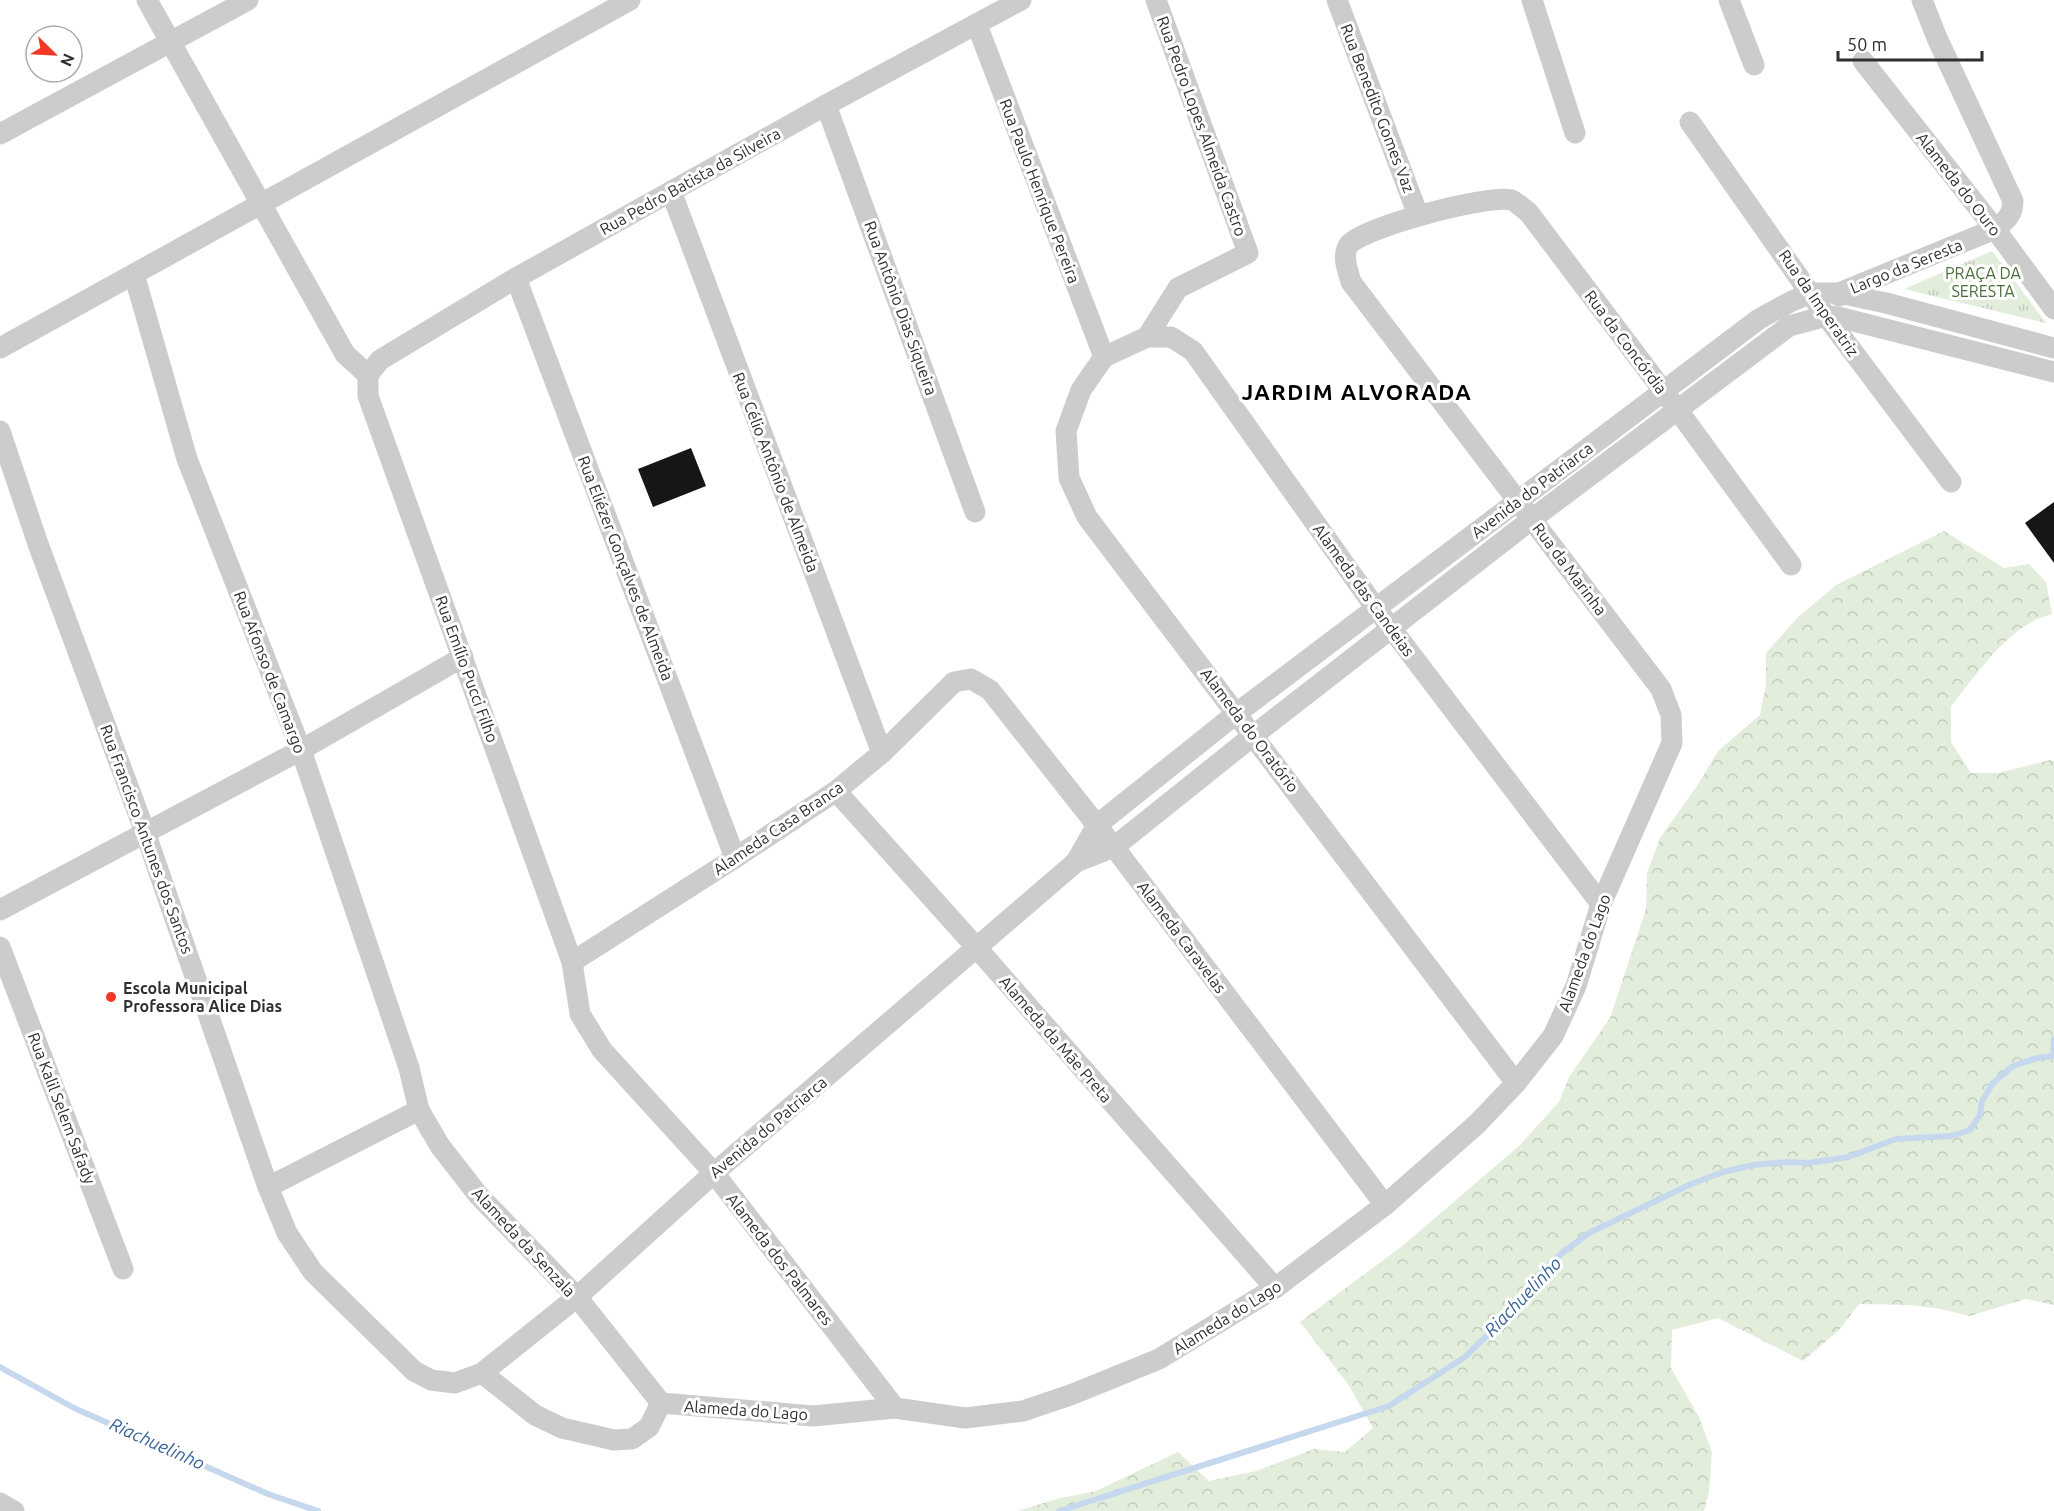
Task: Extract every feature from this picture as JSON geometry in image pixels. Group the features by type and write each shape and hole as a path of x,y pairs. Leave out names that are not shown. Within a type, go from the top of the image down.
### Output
{"street":[{"path":"147,0 345,354 368,375"},
{"path":"0,134 248,0"},
{"path":"0,348 630,0"},
{"name":"Rua Pedro Batista da Silveira","path":"368,375 380,360 516,278 826,105 1022,0"},
{"name":"Rua Pedro Lopes Almeida Castro","path":"1147,337 1178,288 1248,253 1156,0"},
{"name":"Rua Benedito Gomes Vaz","path":"1337,0 1418,215"},
{"path":"1532,0 1575,133"},
{"path":"1729,0 1754,65"},
{"path":"1922,0 1937,38 2013,201 2013,210 2009,217 1995,229"},
{"name":"Rua Paulo Henrique Pereira","path":"977,25 1104,357"},
{"name":"Alameda do Ouro","path":"1863,61 1995,229 2054,309"},
{"name":"Rua Antônio Dias Siqueira","path":"826,105 975,512"},
{"name":"Rua da Imperatriz","path":"1690,122 1951,482"},
{"name":"Rua Célio Antônio de Almeida","path":"671,191 882,753"},
{"name":"Rua da Concórdia","path":"1418,215 1496,199 1512,200 1529,213 1791,565"},
{"name":"Rua da Marinha","path":"1418,215 1356,238 1348,247 1345,259 1351,282 1662,689"},
{"name":"Largo da Seresta","path":"1832,317 1839,293 1995,229"},
{"name":"Rua Afonso de Camargo","path":"134,274 187,459 301,750 409,1068"},
{"name":"Rua Eliézer Gonçalves de Almeida","path":"516,278 735,858"},
{"name":"Avenida do Patriarca","path":"1076,862 1097,825 1237,713 1759,319 1792,301 1812,293 1839,293 1886,303 2054,348"},
{"name":"Avenida do Patriarca","path":"455,1383 482,1373 577,1297 714,1173 1076,862 1114,847 1532,519 1789,326 1832,317 2054,372"},
{"path":"1104,357 1147,337"},
{"name":"Alameda das Candeias","path":"1147,337 1171,337 1193,351 1375,607 1601,904"},
{"name":"Alameda do Oratório","path":"1104,357 1081,390 1066,431 1069,478 1087,517 1516,1083"},
{"name":"Rua Emílio Pucci Filho","path":"368,375 368,396 572,962"},
{"name":"Rua Francisco Antunes dos Santos","path":"0,431 38,544 145,831 268,1187 287,1233 313,1272 414,1371 431,1380 455,1383"},
{"path":"0,910 301,750 463,657"},
{"name":"Alameda Casa Branca","path":"572,962 836,791 882,753 954,682 970,679"},
{"name":"Alameda Caravelas","path":"970,679 990,690 1097,825 1385,1205"},
{"name":"Alameda do Lago","path":"482,1373 535,1414 562,1428 614,1440 632,1439 649,1427 661,1403 813,1416 895,1408 965,1418 1023,1412 1159,1359 1275,1288 1385,1205 1477,1124 1516,1083 1553,1036 1576,986 1601,904 1672,742 1671,715 1662,689"},
{"name":"Alameda da Mãe Preta","path":"836,791 1275,1288"},
{"name":"Rua Kalil Selem Safady","path":"0,947 123,1269"},
{"name":"Alameda dos Palmares","path":"572,962 580,1014 602,1050 714,1173 895,1408"},
{"name":"Alameda da Senzala","path":"409,1068 419,1110 440,1146 479,1196 577,1297 661,1403"},
{"path":"268,1187 419,1110"},
{"path":"0,1503 14,1511"}],"green space":[{"name":"PRAÇA DA SERESTA","path":"1992,251 2046,323 1904,289"},
{"path":"1944,531 2004,568 2029,564 2046,582 2052,614 2036,619 2008,639 1972,679 1951,706 1951,742 1971,773 1998,773 2050,760 2054,761 2054,1305 2025,1299 1970,1316 1936,1308 1859,1304 1839,1330 1803,1361 1718,1318 1672,1330 1671,1368 1699,1417 1712,1452 1709,1492 1704,1511 1017,1511 1057,1499 1096,1491 1178,1452 1209,1481 1256,1471 1314,1449 1345,1452 1373,1428 1348,1384 1300,1322 1401,1247 1519,1146 1559,1102 1569,1077 1610,1018 1646,909 1647,873 1660,838 1697,786 1718,751 1760,715 1766,684 1766,653 1798,617 1836,585"}],"building":[{"path":"691,448 706,486 653,507 638,469"},
{"path":"2054,502 2054,563 2025,523"}],"waterway":[{"name":"Riachuelinho","path":"1059,1511 1389,1406 1465,1357 1510,1313 1541,1273 1562,1253 1589,1233 1691,1184 1723,1172 1753,1165 1809,1163 1848,1157 1896,1139 1952,1136 1970,1130 1980,1115 1982,1101 1993,1083 2013,1066 2037,1058 2053,1056 2054,1039"},
{"name":"Riachuelinho","path":"0,1367 74,1408 268,1494 318,1511"}],"place":[{"name":"Escola Municipal Professora Alice Dias","path":"111,997"}],"district":[{"name":"JARDIM ALVORADA","path":"1357,392"}]}
